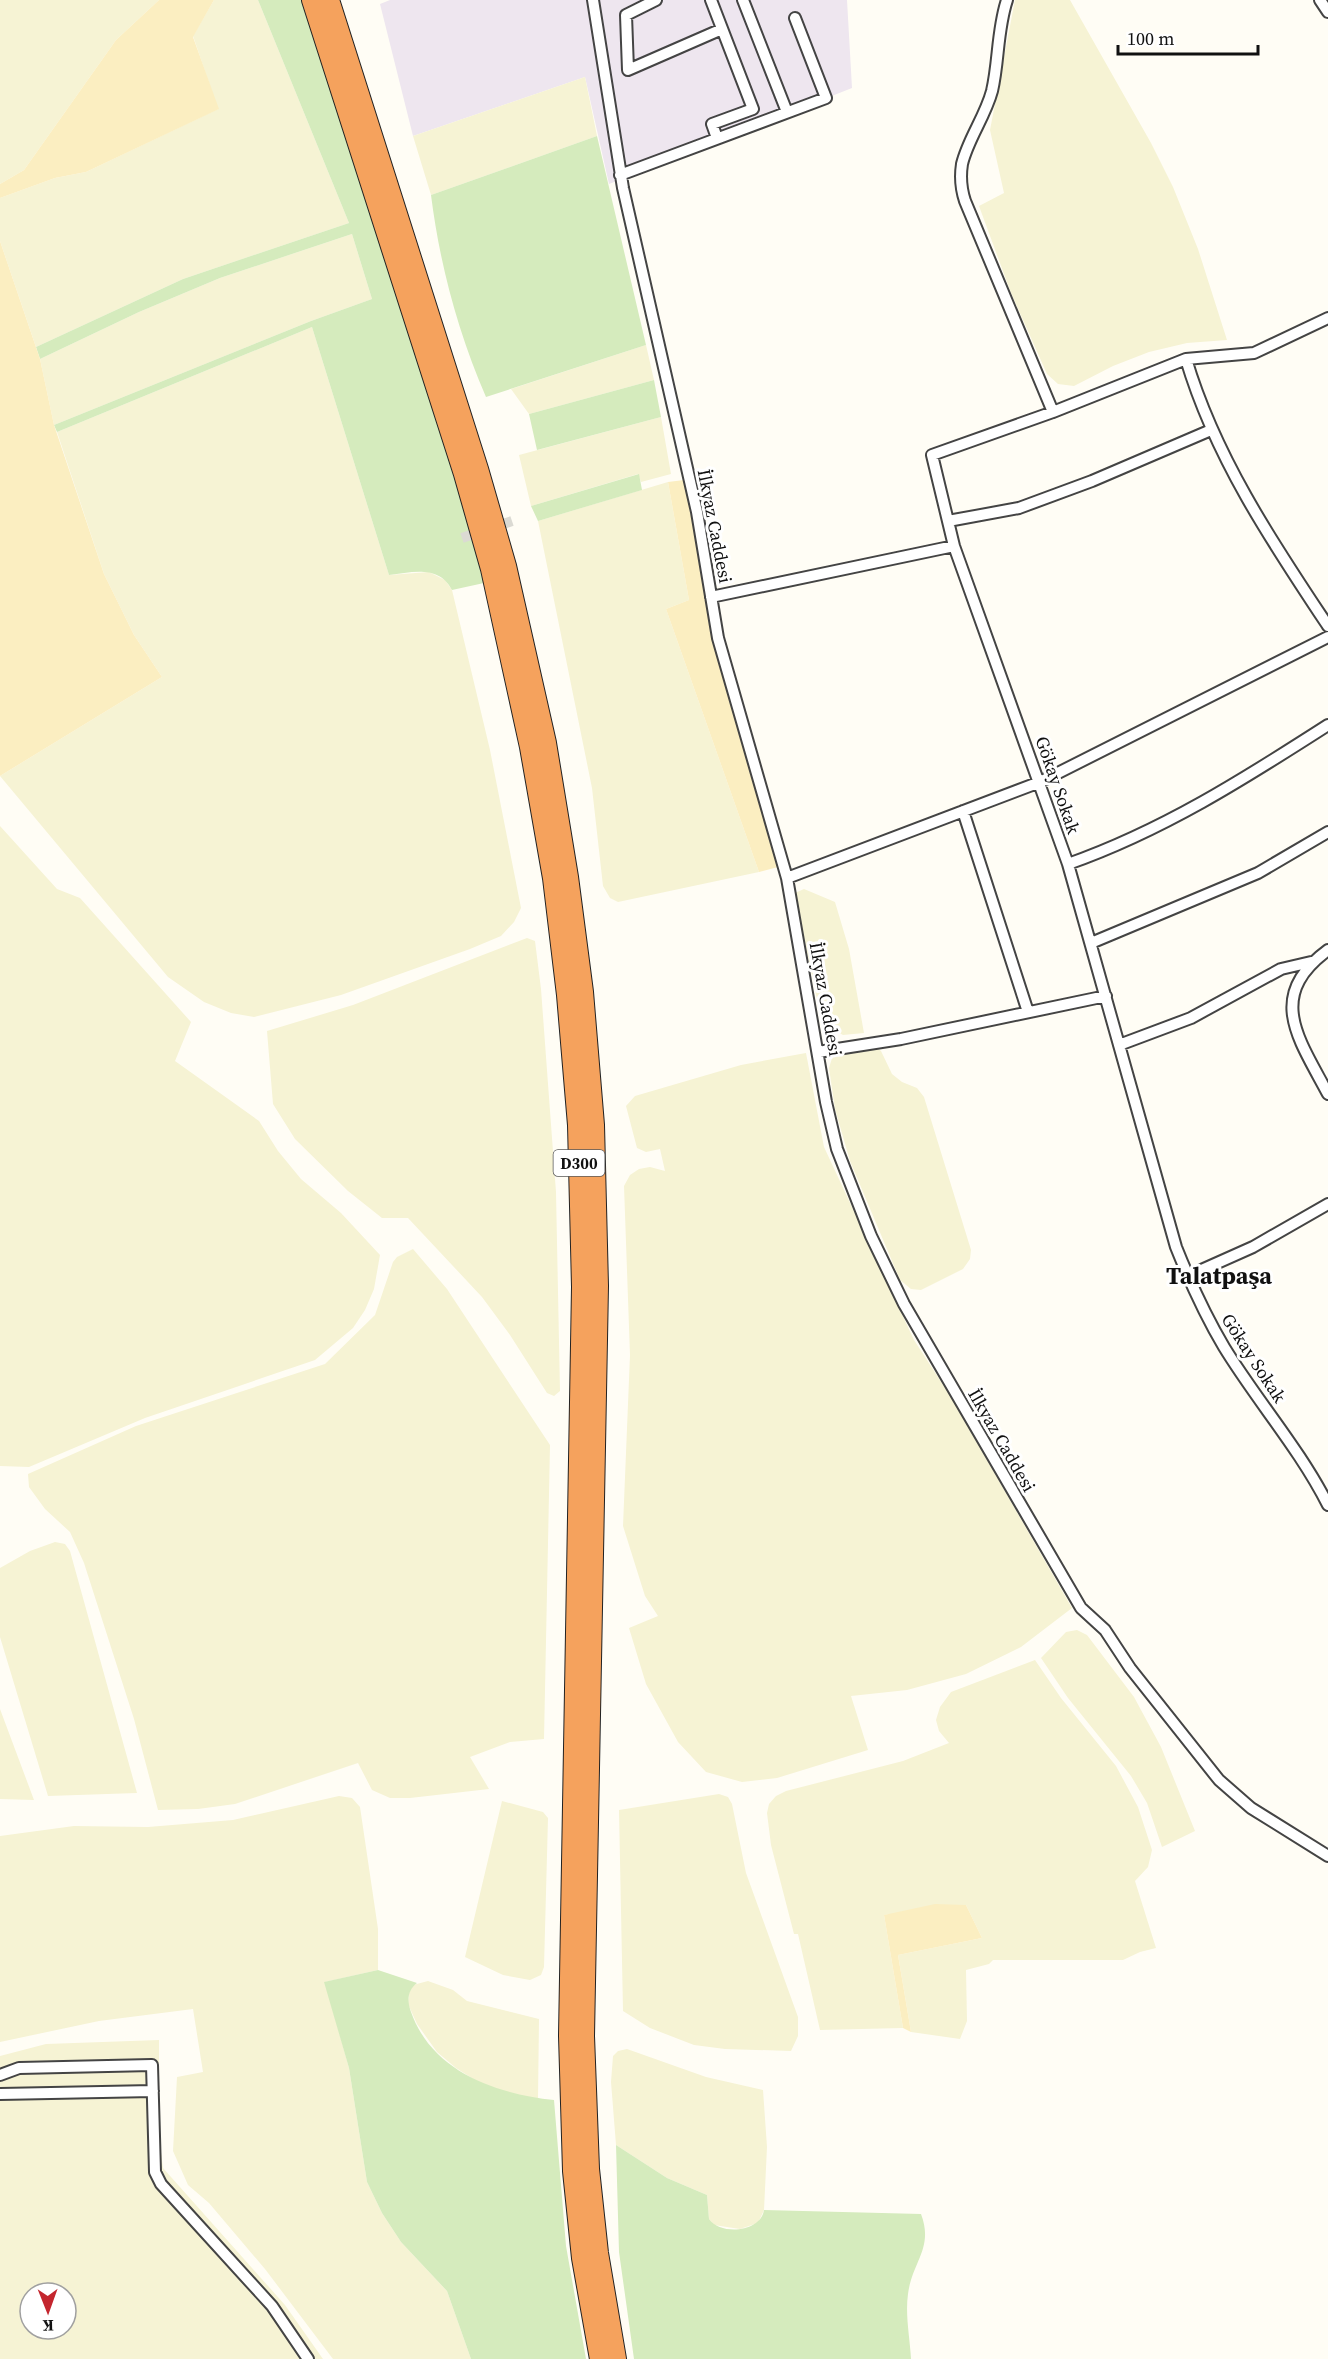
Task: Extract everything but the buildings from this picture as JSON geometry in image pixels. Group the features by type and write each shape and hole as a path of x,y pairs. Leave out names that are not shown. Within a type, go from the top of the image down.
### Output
{"highway":[{"name":"D300","path":"312,0 464,474 491,569 530,747 553,878 567,995 578,1125 582,1287 569,2036 573,2171 582,2258 600,2359"},
{"name":"D300","path":"329,0 478,469 506,566 546,743 582,980 594,1125 598,1286 584,2036 589,2169 598,2253 616,2359"}],"street":[{"name":"İlkyaz Caddesi","path":"593,0 620,175 679,429 718,638 787,878 837,1149 882,1260 916,1326 1081,1608 1105,1630 1130,1668 1219,1780 1251,1808 1328,1856"},
{"path":"656,0 626,15 627,70 722,29"},
{"path":"711,0 753,109 712,124 717,138"},
{"path":"743,0 787,112"},
{"path":"1007,0 1000,25 992,91 982,120 964,158 961,184 965,201 1053,412"},
{"path":"1320,0 1328,12"},
{"path":"620,175 826,98 795,18"},
{"name":"Gökay Sokak","path":"1328,318 1254,353 1186,359 1053,412 932,455 954,546 1068,864 1162,1203 1188,1276 1225,1348 1311,1471 1328,1505"},
{"path":"1186,359 1211,430 1235,479 1328,626"},
{"path":"948,521 1019,508 1092,481 1211,430"},
{"path":"711,597 954,546"},
{"path":"787,878 1040,782 1328,637"},
{"path":"1068,864 1175,818 1328,725"},
{"path":"963,811 1028,1012"},
{"path":"1091,943 1258,873 1328,832"},
{"path":"1119,1046 1191,1018 1281,969 1311,962 1328,950"},
{"path":"1311,962 1294,989 1291,1010 1294,1025 1328,1094"},
{"path":"818,1052 901,1039 1106,996"},
{"path":"1188,1276 1253,1246 1328,1204"},
{"path":"0,2075 19,2068 152,2065 155,2172 161,2184 272,2306 308,2359"},
{"path":"0,2094 153,2091"}],"shaded area":[{"path":"0,0 159,0 116,40 24,170 0,184"},
{"path":"214,0 258,0 349,223 183,279 36,347 0,241 0,198 55,178 86,172 218,109 193,36"},
{"path":"390,0 847,0 852,88 609,184 585,77 413,136 380,4"},
{"path":"1015,0 1070,0 1151,143 1173,187 1198,249 1227,340 1187,343 1149,352 1113,366 1074,386 1058,384 1047,374 1011,293 979,206 1004,193 990,130"},
{"path":"585,77 597,136 431,195 413,136"},
{"path":"352,234 372,299 311,321 54,425 40,359 139,312 220,278"},
{"path":"312,327 389,575 429,572 445,580 452,590 490,750 521,908 514,922 501,936 470,949 341,995 254,1017 231,1013 204,1002 168,977 0,776 162,677 134,635 104,574 57,432"},
{"path":"646,345 654,380 529,414 511,389"},
{"path":"661,417 671,474 641,482 638,474 531,506 519,455"},
{"path":"668,482 689,600 666,609 759,872 618,902 610,898 603,886 592,788 538,521"},
{"path":"0,826 57,889 80,898 191,1022 175,1061 259,1121 278,1151 301,1179 341,1213 380,1255 374,1289 365,1310 353,1328 315,1360 145,1418 29,1467 0,1466"},
{"path":"804,889 835,902 849,949 864,1033 843,1035 829,1027 823,1019 795,893"},
{"path":"527,938 535,941 541,989 556,1192 560,1391 554,1396 547,1393 510,1335 482,1297 408,1218 382,1218 348,1191 295,1139 273,1104 267,1031 353,1005"},
{"path":"876,1047 881,1051 892,1074 902,1082 917,1088 924,1097 971,1250 970,1259 963,1269 921,1290 911,1289 900,1280 850,1161 835,1109 829,1068 833,1055 837,1052"},
{"path":"806,1053 824,1147 914,1340 949,1394 1072,1608 1021,1647 966,1674 907,1690 851,1696 868,1750 777,1778 742,1782 706,1772 678,1742 646,1684 629,1628 658,1616 645,1596 623,1526 630,1355 624,1186 630,1175 639,1169 650,1167 665,1171 660,1149 646,1152 637,1148 626,1106 635,1096 741,1065"},
{"path":"413,1249 447,1289 550,1445 544,1739 510,1742 470,1757 489,1789 410,1798 390,1798 372,1790 358,1763 235,1804 198,1809 158,1810 134,1719 84,1563 70,1532 45,1509 29,1487 28,1474 136,1426 325,1364 375,1315 393,1262 397,1257"},
{"path":"55,1542 65,1544 70,1551 137,1793 48,1796 0,1637 0,1568 30,1551"},
{"path":"1077,1630 1087,1635 1134,1697 1161,1747 1195,1831 1162,1847 1147,1803 1131,1776 1068,1698 1041,1658 1066,1632"},
{"path":"1035,1660 1061,1698 1116,1766 1138,1807 1152,1850 1148,1867 1135,1881 1156,1948 1123,1960 993,1960 989,1964 966,1970 967,2021 960,2039 911,2032 898,1955 982,1938 966,1905 884,1915 903,2028 820,2030 798,1934 794,1934 771,1845 767,1813 769,1804 776,1796 786,1791 903,1761 949,1743 939,1731 936,1720 940,1707 951,1692"},
{"path":"0,1709 34,1800 0,1799"},
{"path":"719,1794 728,1797 732,1804 746,1873 798,2017 798,2036 791,2051 725,2049 694,2045 650,2028 623,2011 619,1810"},
{"path":"339,1796 352,1798 360,1807 378,1929 378,1970 325,1982 349,2068 367,2182 382,2213 401,2242 447,2291 471,2359 333,2359 265,2269 209,2203 188,2185 173,2151 177,2077 203,2072 193,2009 99,2021 0,2042 0,1836 74,1826 148,1827 233,1820"},
{"path":"502,1801 543,1812 548,1818 544,1967 541,1975 530,1980 503,1975 465,1957"},
{"path":"428,1981 453,1990 467,2001 539,2019 538,2099 502,2092 478,2082 437,2052 417,2024 408,2004 409,1993 413,1985"},
{"path":"159,2040 159,2137 163,2168 285,2305 323,2359 0,2359 0,2056 46,2044"},
{"path":"627,2049 706,2077 763,2090 767,2147 764,2210 758,2223 740,2229 714,2225 709,2219 707,2195 667,2178 616,2145 611,2082 613,2056 618,2051"}],"green space":[{"path":"258,0 301,0 445,441 484,583 452,590 447,582 433,573 389,575 312,327 57,432 54,425 311,321 372,299 352,234 220,278 139,312 40,359 36,347 183,279 349,223"},
{"path":"597,136 646,345 486,397 451,298 439,247 431,195"},
{"path":"654,380 661,417 537,450 529,414"},
{"path":"639,474 642,490 538,521 531,506"},
{"path":"378,1970 417,1983 411,1989 409,1996 411,2012 421,2033 450,2065 489,2085 532,2097 554,2100 566,2246 586,2359 471,2359 447,2291 401,2242 382,2213 367,2182 349,2068 324,1982"},
{"path":"616,2145 667,2178 707,2195 709,2219 722,2228 748,2227 756,2223 764,2210 921,2214 925,2236 924,2246 910,2283 907,2302 911,2359 634,2359 619,2252"}],"sand":[{"path":"159,0 214,0 193,37 219,109 86,172 55,178 0,198 0,184 24,170 116,40"},
{"path":"0,241 40,359 54,425 104,574 134,635 162,677 0,776"},
{"path":"684,480 720,665 778,867 759,872 666,609 689,600 668,482"},
{"path":"935,1904 966,1905 982,1938 898,1955 911,2032 903,2028 884,1915"}],"tunnel":[{"path":"462,538 512,521"}],"district":[{"name":"Talatpaşa","path":"1219,1275"}]}
